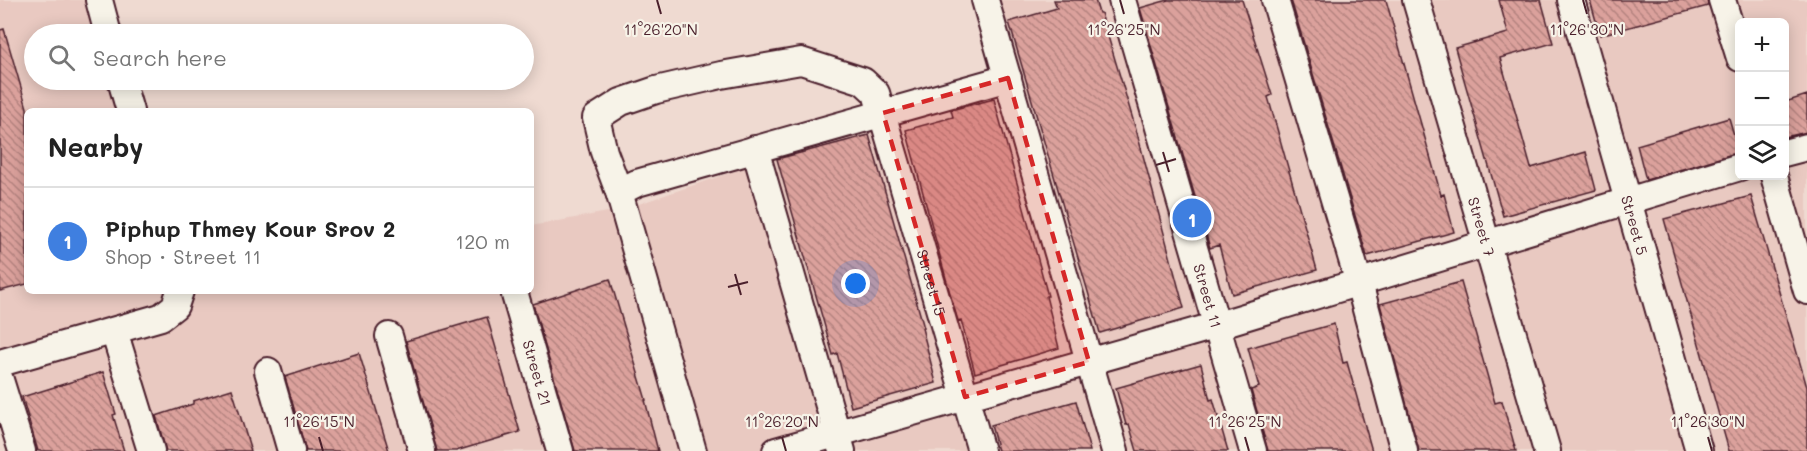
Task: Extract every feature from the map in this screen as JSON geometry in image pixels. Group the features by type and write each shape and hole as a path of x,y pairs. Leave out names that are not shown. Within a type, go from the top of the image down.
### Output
{"street":[{"path":"99,0 105,24"},
{"path":"985,0 1114,451"},
{"name":"Street 11","path":"1122,0 1253,451"},
{"path":"1275,0 1359,283 1404,451"},
{"name":"Street 7","path":"1416,0 1547,451"},
{"name":"Street 5","path":"1571,0 1699,451"},
{"path":"1722,0 1735,42"},
{"name":"Street 15","path":"619,192 604,152 596,118 621,102 656,90 721,75 801,61 863,81 876,93 883,113 981,451"},
{"path":"693,451 619,192 637,183 1008,78"},
{"path":"124,90 128,108"},
{"path":"1789,152 1807,147"},
{"path":"755,149 840,442"},
{"path":"776,451 840,442 965,397 1218,325 1735,169"},
{"path":"1775,180 1807,291"},
{"path":"0,363 161,317 176,306 179,294"},
{"name":"Street 21","path":"515,295 560,451"},
{"path":"114,331 151,451"},
{"path":"389,336 422,451"},
{"path":"268,371 291,451"},
{"path":"0,380 22,451"}],"highlighted area":[{"path":"1008,78 1089,362 965,397 883,113"}],"shaded area":[{"path":"0,0 99,0 105,24 24,24 24,90 124,90 129,108 24,108 24,294 534,294 534,225 624,209 1007,78 997,0 1807,0 1807,451 22,451 0,380"}],"building":[{"path":"1054,0 1095,0 1099,13 1101,13 1137,133 1184,308 1100,333 1009,22 1057,8"},
{"path":"1168,0 1242,0 1272,95 1268,97 1317,270 1232,294 1219,245 1210,248 1140,8"},
{"path":"1291,0 1386,0 1441,195 1444,194 1454,232 1367,256"},
{"path":"1499,0 1541,0 1553,43 1500,58 1531,168 1586,152 1596,190 1503,216 1455,48 1508,33"},
{"path":"1590,0 1707,0 1708,6 1600,35"},
{"path":"4,29 27,108 24,108 24,285 0,291 0,30"},
{"path":"1807,95 1807,132 1789,136 1789,101"},
{"path":"994,99 1048,296 1046,296 1059,348 975,373 961,320 958,321 951,297 906,130 953,117 951,110"},
{"path":"1729,118 1735,138 1735,153 1646,180 1637,145"},
{"path":"869,135 924,328 922,328 936,383 851,407 837,353 833,355 777,159"},
{"path":"1751,196 1807,387 1807,451 1729,451 1664,219"},
{"path":"610,279 646,400 658,451 575,451 533,304"},
{"path":"1461,282 1495,403 1502,401 1516,451 1419,451 1380,304"},
{"path":"487,317 520,432 456,451 437,451 406,341"},
{"path":"1334,324 1343,363 1347,362 1372,451 1268,451 1251,390 1259,387 1248,348"},
{"path":"359,353 389,451 306,451 285,377"},
{"path":"1201,364 1210,400 1213,399 1228,451 1137,451 1129,424 1126,425 1116,388"},
{"path":"103,372 124,451 38,451 22,397"},
{"path":"232,389 251,451 166,451 156,416"},
{"path":"1076,401 1090,451 998,451 991,425"}],"place":[{"name":"Piphup Thmey Kour Srov 2","path":"1192,218"}]}
